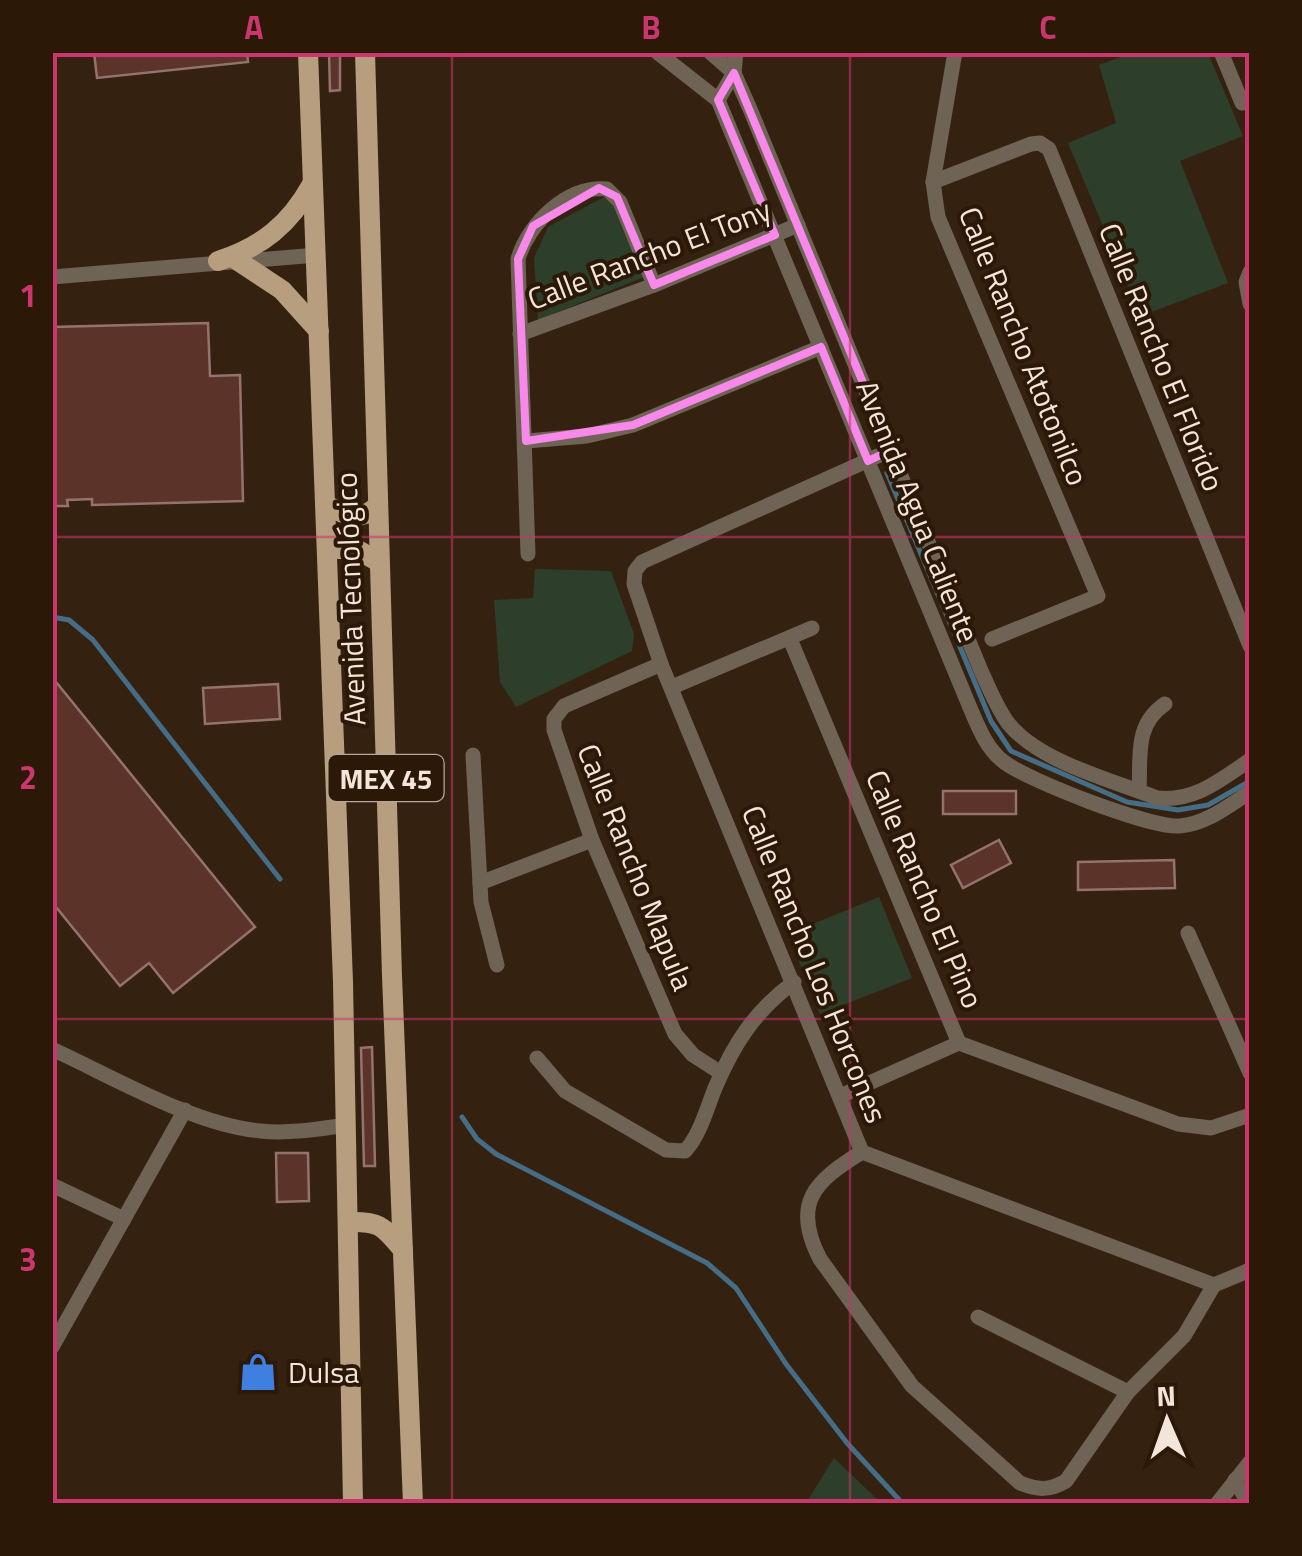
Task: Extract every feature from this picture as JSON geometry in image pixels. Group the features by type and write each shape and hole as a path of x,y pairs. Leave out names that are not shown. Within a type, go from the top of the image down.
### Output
{"main road":[{"name":"Avenida Tecnológico","path":"308,52 347,1125 353,1504"},
{"name":"Avenida Tecnológico","path":"365,52 413,1504"},
{"path":"228,261 266,241 287,220 313,182"},
{"path":"228,261 282,290 320,331"},
{"path":"326,505 353,517 365,516 378,506"},
{"path":"328,549 356,549 379,562"},
{"path":"348,1222 384,1226 403,1250"}],"street":[{"name":"Avenida Agua Caliente","path":"656,52 718,100 984,739 1006,764 1122,814 1166,826 1194,824 1250,792"},
{"name":"Avenida Agua Caliente","path":"707,52 734,74 982,673 1008,722 1047,754 1157,798 1186,798 1200,793 1250,760"},
{"path":"689,76 707,52"},
{"path":"718,100 734,74 736,52"},
{"name":"Calle Rancho Atotonilco","path":"955,52 933,182 938,217 1098,596 992,639"},
{"path":"1222,52 1242,103"},
{"name":"Calle Rancho El Florido","path":"933,182 1030,144 1045,145 1053,156 1250,646"},
{"path":"528,554 518,259 522,243 533,226 581,193 600,188 613,192 654,285"},
{"name":"Calle Rancho El Tony","path":"520,334 654,285 798,225"},
{"path":"52,277 317,255"},
{"path":"1248,277 1250,304"},
{"path":"526,441 587,436 633,425 821,346"},
{"path":"868,461 890,450"},
{"name":"Calle Rancho Los Horcones","path":"868,461 642,562 634,578 636,599 661,664 862,1152 1214,1286"},
{"path":"672,686 812,628"},
{"name":"Calle Rancho El Pino","path":"790,638 959,1043 1178,1124 1211,1128 1250,1116"},
{"name":"Calle Rancho Mapula","path":"661,664 564,706 554,719 554,736 592,840 675,1034 684,1047 721,1073"},
{"path":"1138,790 1143,730 1151,714 1166,704"},
{"path":"473,755 480,884 484,918 497,965"},
{"path":"480,884 592,840"},
{"path":"1188,934 1250,1073"},
{"path":"537,1058 565,1091 666,1150 685,1151 694,1140 721,1073 758,1011 794,982"},
{"path":"840,1096 959,1043"},
{"path":"52,1049 227,1125 260,1132 347,1125"},
{"path":"52,1347 60,1318 124,1219 185,1110"},
{"path":"862,1152 820,1181 806,1213 806,1228 820,1260 926,1400 1020,1483 1034,1489 1051,1490 1075,1472 1128,1392 1184,1336 1214,1286 1250,1270"},
{"path":"52,1185 124,1219"},
{"path":"978,1317 1128,1392"},
{"path":"1216,1504 1250,1462"},
{"path":"1235,1480 1250,1504"}],"highlighted area":[{"path":"734,73 891,450 868,461 821,347 633,425 526,441 518,259 533,226 599,188 617,197 654,285 775,235 718,100"}],"green space":[{"path":"1132,53 1208,53 1243,136 1180,161 1228,283 1141,316 1068,143 1116,123 1099,65"},
{"path":"604,197 617,205 649,275 538,320 534,258 548,227"},
{"path":"535,569 611,571 634,634 632,651 516,707 500,682 494,600 533,598"},
{"path":"879,897 912,978 820,1014 788,934"},
{"path":"834,1458 881,1503 806,1503"}],"building":[{"path":"94,52 247,52 248,62 97,78"},
{"path":"329,52 340,52 340,90 330,91"},
{"path":"208,323 210,376 240,375 243,501 92,505 92,499 67,500 68,506 52,506 52,327"},
{"path":"52,677 255,927 173,993 149,963 120,986 52,902"},
{"path":"278,684 280,719 205,724 203,688"},
{"path":"943,791 1016,791 1016,814 943,814"},
{"path":"999,840 1011,863 963,888 951,865"},
{"path":"1174,860 1175,888 1078,890 1078,862"},
{"path":"372,1047 375,1166 364,1166 361,1048"},
{"path":"276,1153 308,1153 309,1201 277,1202"}],"waterway":[{"path":"887,473 991,721 1011,751 1127,802 1178,810 1208,805 1250,781"},
{"path":"52,617 69,620 93,640 280,879"},
{"path":"462,1117 477,1139 496,1154 707,1263 736,1288 786,1364 847,1443 903,1504"}],"place":[{"name":"Dulsa","path":"258,1372"}]}
